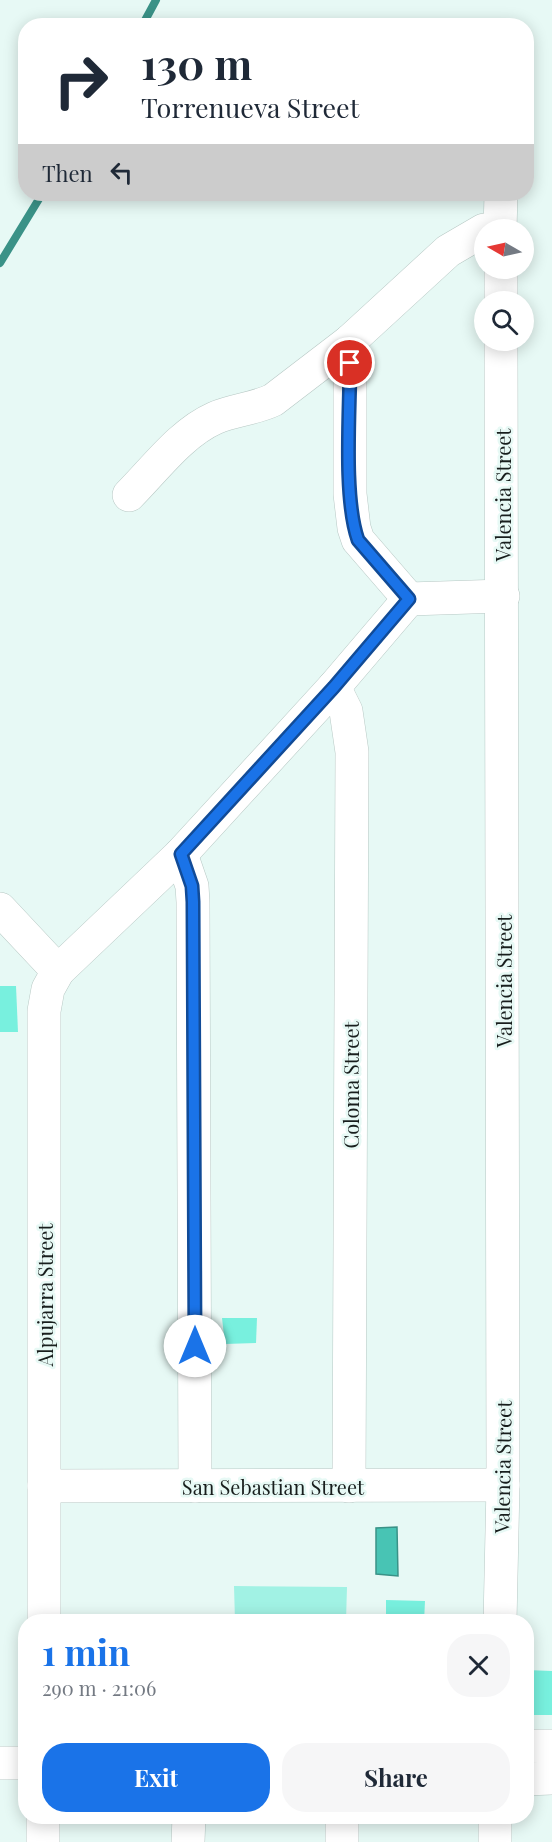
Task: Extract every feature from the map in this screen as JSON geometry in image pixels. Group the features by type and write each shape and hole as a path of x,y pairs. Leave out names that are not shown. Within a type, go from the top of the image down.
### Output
{"street":[{"path":"129,495 196,429 230,412 261,406 350,341 448,251 474,234"},
{"path":"350,341 350,494 354,528 358,540 409,599"},
{"name":"Valencia Street","path":"500,1614 503,1485 501,351"},
{"path":"0,909 58,971 181,854 334,687 409,599 503,596"},
{"name":"Coloma Street","path":"334,687 346,711 352,752 349,1486"},
{"path":"181,854 192,886 193,902 195,1486"},
{"name":"Alpujarra Street","path":"44,1614 44,1011 48,988 58,971"},
{"name":"San Sebastian Street","path":"44,1486 503,1485"},
{"path":"534,1746 552,1746"},
{"path":"0,1763 18,1763"},
{"path":"534,1779 552,1778"},
{"path":"43,1824 43,1842"},
{"path":"189,1824 189,1842"},
{"path":"342,1824 342,1842"},
{"path":"495,1824 495,1842"}],"shaded area":[{"path":"397,1527 398,1576 376,1574 376,1528"},
{"path":"234,1586 347,1587 346,1614 235,1614"}],"building":[{"path":"0,986 16,986 18,1032 0,1032"},
{"path":"222,1318 257,1318 256,1343 225,1344"},
{"path":"386,1600 425,1601 424,1614 386,1614"},
{"path":"534,1670 552,1671 552,1715 534,1715"}],"waterway":[{"path":"146,18 156,0"},
{"path":"0,263 38,201"}],"route":[{"path":"195,1346 193,902 188,868 181,854 334,687 409,599 358,540 354,528 350,494 350,363"}]}
